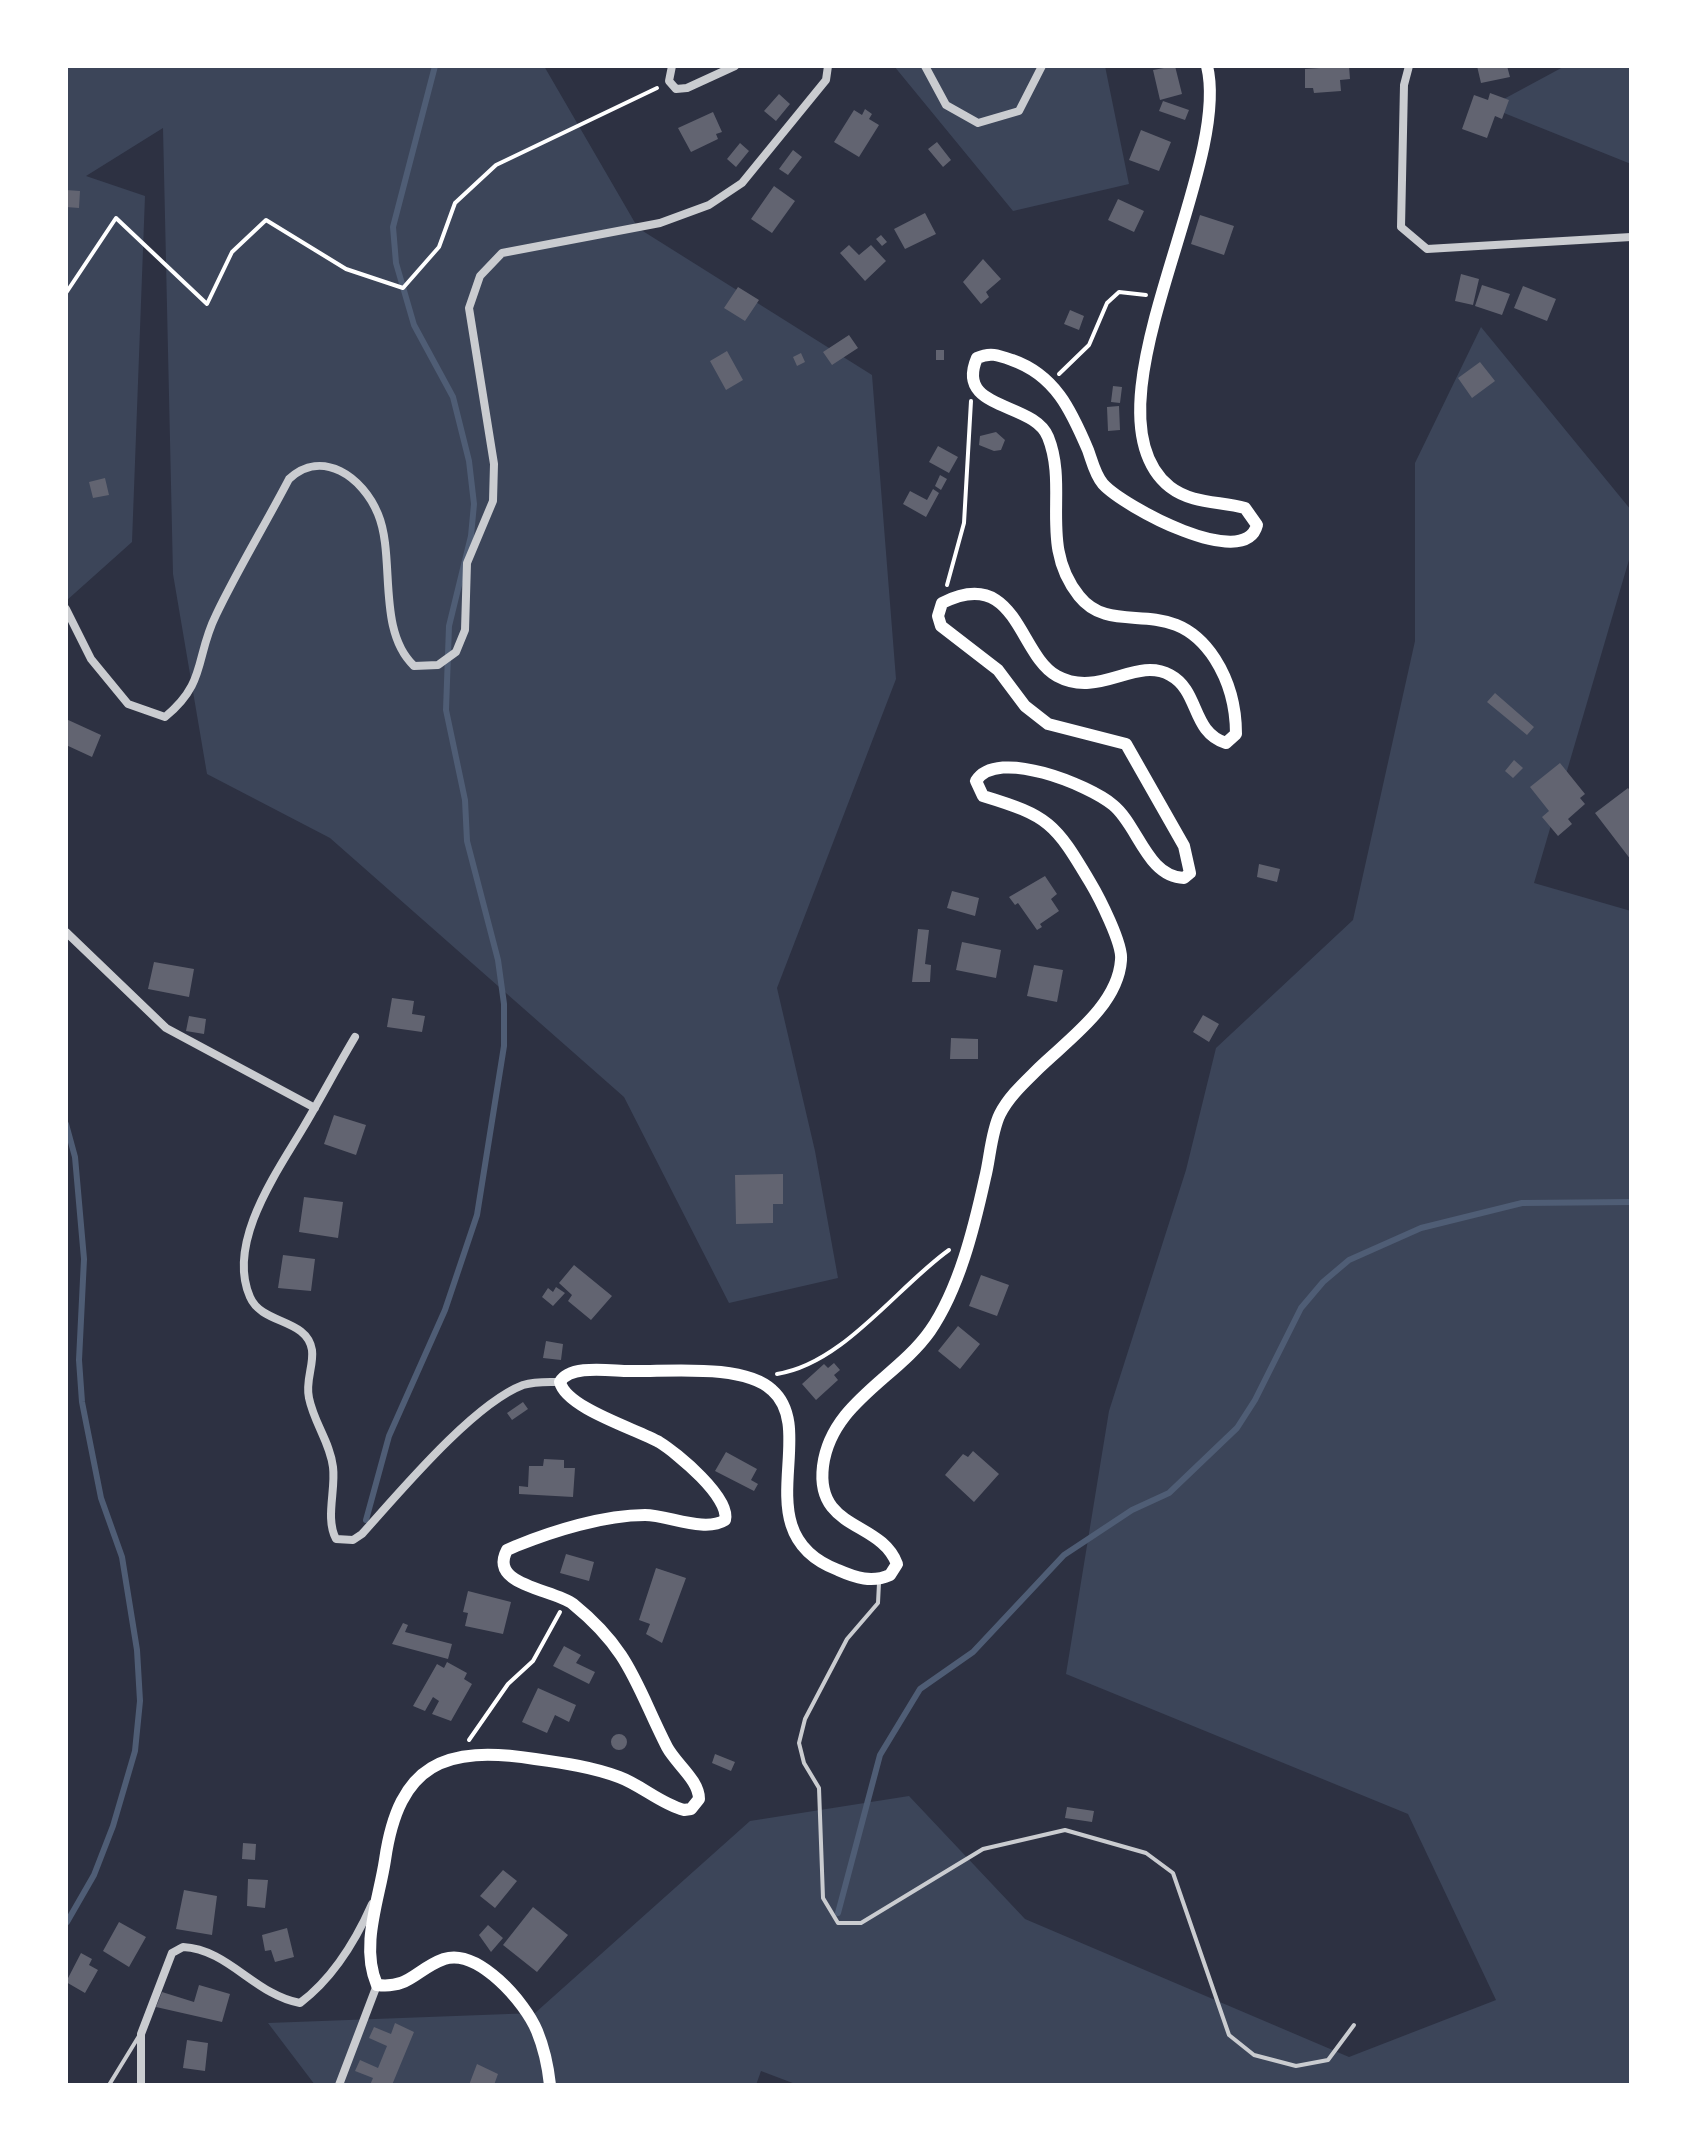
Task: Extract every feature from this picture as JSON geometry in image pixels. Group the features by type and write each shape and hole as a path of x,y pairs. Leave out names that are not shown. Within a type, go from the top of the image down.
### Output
{"main road":[{"path":"550,2085 536,2027 505,1986 475,1961 445,1959 395,1988 377,1985 371,1971 370,1940 388,1839 399,1806 420,1775 443,1760 463,1754 516,1756 588,1767 640,1785 679,1808 691,1809 696,1805 699,1793 668,1749 640,1682 595,1622 565,1598 515,1581 506,1573 503,1563 507,1550 529,1541 612,1519 645,1515 714,1524 725,1520 727,1514 719,1495 662,1444 568,1398 560,1382 570,1373 597,1370 728,1373 751,1378 772,1388 782,1401 787,1423 789,1508 798,1543 815,1560 839,1571 878,1580 890,1575 897,1564 883,1541 855,1528 829,1503 824,1487 828,1446 853,1405 927,1335 952,1287 969,1236 999,1115 1018,1088 1099,1011 1116,980 1122,957 1098,895 1063,837 1044,818 1019,806 983,796 975,787 979,776 994,769 1021,768 1048,773 1073,783 1113,805 1151,858 1167,873 1184,878 1190,873 1190,864 1143,767 1126,744 1061,730 1037,716 998,670 941,626 938,616 942,603 968,595 999,602 1019,621 1045,669 1071,682 1100,684 1142,671 1161,670 1174,676 1189,692 1200,725 1211,737 1226,743 1236,734 1236,714 1222,670 1202,639 1174,622 1118,616 1096,610 1079,597 1061,563 1054,529 1054,456 1047,434 1030,418 983,398 974,383 973,367 977,358 987,353 1032,367 1051,382 1075,419 1100,482 1126,505 1163,524 1215,539 1249,540 1257,525 1245,508 1197,501 1171,488 1153,469 1142,441 1147,352 1159,299 1203,157 1212,115 1207,66"}],"street":[{"path":"672,66 669,81 676,89 687,88 735,66"},
{"path":"66,609 68,622 91,659 128,704 165,717 185,700 199,671 214,617 289,479 301,467 316,464 335,467 362,489 379,515 391,613 401,654 414,666 438,665 456,652 465,630 467,563 493,501 494,464 469,308 480,276 502,253 660,223 709,205 742,183 826,80 828,66"},
{"path":"925,66 946,105 978,123 1019,111 1042,66"},
{"path":"1409,66 1404,85 1401,227 1427,249 1631,237"},
{"path":"66,932 166,1028 315,1108"},
{"path":"355,1037 270,1180 250,1230 246,1275 249,1295 257,1311 302,1332 312,1349 307,1378 309,1398 330,1447 334,1487 332,1530 336,1539 353,1540 362,1534 452,1438 503,1396 531,1383 560,1382"},
{"path":"141,2085 141,2034 167,1960 183,1947 213,1953 272,1996 300,2003 328,1975 359,1932 382,1883"},
{"path":"339,2085 377,1985"}],"lane":[{"path":"878,1580 878,1603 847,1639 805,1719 799,1743 804,1763 819,1788 823,1898 838,1923 861,1923 983,1849 1065,1830 1146,1853 1173,1873 1204,1972 1229,2035 1254,2055 1296,2066 1328,2060 1354,2025"},
{"path":"109,2085 141,2034"}],"path":[{"path":"66,293 116,218 207,304 232,252 266,220 346,269 403,288 439,247 455,203 496,165 545,145 669,81"},
{"path":"1051,382 1089,345 1107,303 1119,292 1159,299"},
{"path":"942,603 964,523 974,383"},
{"path":"751,1378 794,1371 851,1337 917,1273 969,1236"},
{"path":"463,1754 508,1684 533,1661 565,1598"}],"shaded area":[{"path":"66,66 544,66 638,228 872,375 896,679 777,988 815,1151 838,1278 729,1303 624,1097 330,838 207,774 173,574 163,128 86,176 145,196 132,542 66,601"},
{"path":"894,66 1105,66 1129,184 1013,211"},
{"path":"1565,66 1631,66 1631,164 1489,107"},
{"path":"1481,327 1631,510 1631,553 1534,883 1631,911 1631,2085 798,2085 761,2071 756,2085 315,2085 268,2023 535,2013 750,1821 909,1796 1025,1919 1349,2057 1496,2000 1408,1814 1066,1674 1109,1411 1186,1170 1216,1048 1353,920 1415,641 1415,463"}],"building":[{"path":"1175,66 1182,94 1160,100 1153,70"},
{"path":"1349,66 1350,79 1340,80 1341,91 1314,93 1313,88 1305,88 1305,69"},
{"path":"1477,66 1507,66 1510,77 1481,83"},
{"path":"1490,93 1509,100 1502,119 1495,116 1487,138 1462,129 1474,95 1488,100"},
{"path":"779,94 790,104 776,121 764,111"},
{"path":"1163,101 1189,110 1185,120 1159,111"},
{"path":"865,109 872,114 869,119 879,125 859,157 834,142 854,110 862,115"},
{"path":"713,112 722,132 716,134 718,139 691,152 678,128"},
{"path":"1141,130 1171,142 1159,171 1129,160"},
{"path":"937,142 951,160 943,167 928,149"},
{"path":"740,143 749,151 736,167 727,159"},
{"path":"793,150 802,157 788,175 779,169"},
{"path":"774,186 795,201 772,233 751,219"},
{"path":"66,190 80,191 79,208 66,207"},
{"path":"1118,199 1144,211 1134,232 1108,220"},
{"path":"925,213 936,234 905,249 894,229"},
{"path":"1200,215 1234,226 1224,255 1191,244"},
{"path":"881,235 887,242 882,246 876,239"},
{"path":"849,245 859,255 871,245 886,261 865,281 840,253"},
{"path":"983,259 1001,279 986,292 989,297 981,304 963,282"},
{"path":"1461,274 1479,279 1473,305 1455,301"},
{"path":"1482,285 1510,294 1502,315 1475,306"},
{"path":"1523,286 1556,299 1547,321 1514,308"},
{"path":"738,287 759,300 745,321 724,308"},
{"path":"1070,310 1084,316 1079,330 1064,324"},
{"path":"849,335 858,348 832,365 823,352"},
{"path":"936,350 944,350 944,360 936,360"},
{"path":"727,351 743,380 726,390 710,361"},
{"path":"801,353 805,362 797,366 793,357"},
{"path":"1480,362 1495,381 1472,398 1458,378"},
{"path":"1113,386 1122,387 1120,403 1111,402"},
{"path":"1119,406 1120,430 1108,431 1107,407"},
{"path":"996,432 1005,440 1001,450 994,451 979,445 980,436"},
{"path":"938,446 958,457 949,473 929,462"},
{"path":"940,475 947,479 941,490 935,486"},
{"path":"105,478 109,495 93,498 89,482"},
{"path":"933,489 939,493 926,517 903,504 910,491 927,500"},
{"path":"1495,693 1534,727 1527,735 1487,702"},
{"path":"66,719 101,735 92,757 66,745"},
{"path":"1514,760 1523,768 1513,778 1505,771"},
{"path":"1560,763 1585,794 1580,798 1585,804 1568,819 1572,824 1558,836 1542,817 1549,811 1530,787"},
{"path":"1628,788 1631,792 1631,860 1595,813"},
{"path":"1259,864 1280,869 1277,882 1257,877"},
{"path":"1045,876 1057,894 1051,899 1059,911 1040,924 1042,927 1037,930 1018,903 1015,905 1009,897"},
{"path":"952,891 979,898 975,916 947,908"},
{"path":"918,929 929,930 925,964 931,965 930,982 912,982"},
{"path":"962,942 1001,950 996,978 956,970"},
{"path":"154,962 194,969 189,997 148,989"},
{"path":"1034,965 1063,970 1057,1002 1027,996"},
{"path":"392,998 414,1001 412,1014 425,1016 422,1032 387,1027"},
{"path":"1203,1015 1219,1024 1209,1042 1193,1032"},
{"path":"189,1016 206,1019 204,1034 186,1031"},
{"path":"951,1038 978,1039 978,1059 950,1059"},
{"path":"334,1115 366,1125 356,1155 324,1144"},
{"path":"783,1174 783,1204 773,1204 773,1223 736,1224 735,1175"},
{"path":"304,1197 343,1202 338,1238 299,1232"},
{"path":"283,1255 315,1259 311,1291 278,1288"},
{"path":"574,1265 612,1296 591,1320 568,1301 572,1295 559,1283"},
{"path":"981,1275 1009,1285 997,1316 969,1306"},
{"path":"556,1287 565,1293 553,1306 542,1297 548,1288 553,1292"},
{"path":"958,1326 980,1344 960,1369 938,1351"},
{"path":"546,1341 563,1344 561,1360 543,1358"},
{"path":"834,1363 840,1370 834,1375 838,1380 816,1400 802,1384 824,1364 828,1368"},
{"path":"523,1402 528,1409 512,1420 507,1413"},
{"path":"973,1451 999,1474 974,1502 945,1475 963,1454 968,1457"},
{"path":"726,1452 757,1469 751,1480 758,1484 754,1491 715,1471"},
{"path":"544,1459 564,1460 564,1468 575,1468 573,1497 519,1494 519,1486 528,1487 529,1466 543,1466"},
{"path":"566,1554 594,1562 589,1581 560,1573"},
{"path":"656,1568 686,1578 662,1643 646,1634 650,1624 639,1620"},
{"path":"468,1591 511,1602 503,1634 465,1626 468,1613 463,1612"},
{"path":"403,1623 408,1625 405,1632 452,1644 448,1659 392,1644"},
{"path":"564,1646 581,1655 576,1663 595,1672 589,1684 553,1666"},
{"path":"447,1662 467,1673 464,1679 472,1684 451,1721 432,1714 439,1701 433,1697 425,1711 413,1706 437,1664 444,1668"},
{"path":"538,1688 576,1705 569,1722 555,1715 547,1733 522,1722"},
{"path":"619,1734 627,1742 619,1750 611,1742"},
{"path":"715,1754 735,1762 731,1771 712,1763"},
{"path":"1067,1807 1094,1811 1092,1822 1065,1818"},
{"path":"243,1843 256,1844 255,1860 242,1859"},
{"path":"503,1870 517,1881 495,1908 480,1896"},
{"path":"248,1879 268,1880 265,1908 247,1906"},
{"path":"184,1890 217,1896 212,1935 176,1929"},
{"path":"533,1907 568,1935 537,1972 503,1945"},
{"path":"119,1922 146,1937 129,1967 103,1951"},
{"path":"488,1925 503,1938 491,1952 479,1935"},
{"path":"287,1928 294,1957 275,1962 271,1950 265,1951 262,1935"},
{"path":"81,1953 92,1959 89,1965 98,1970 85,1993 66,1982"},
{"path":"199,1985 230,1994 222,2022 156,2007 162,1992 194,2002"},
{"path":"395,2023 414,2032 392,2085 370,2085 373,2078 355,2071 360,2060 378,2068 387,2046 369,2038 374,2027 391,2034"},
{"path":"187,2040 208,2043 205,2071 183,2068"},
{"path":"477,2064 498,2074 494,2085 469,2085"}],"waterway":[{"path":"366,1520 389,1436 445,1310 477,1215 504,1046 504,1004 498,960 467,841 465,800 446,710 449,626 471,536 474,504 469,461 453,397 414,325 396,263 393,227 435,66"},
{"path":"66,1124 75,1157 84,1259 79,1360 82,1402 101,1498 122,1557 137,1650 140,1701 135,1751 113,1826 94,1875 67,1922"},
{"path":"838,1913 880,1755 920,1689 973,1652 1064,1555 1132,1510 1169,1493 1237,1428 1255,1400 1301,1308 1323,1282 1349,1260 1421,1228 1522,1203 1631,1202"}]}
